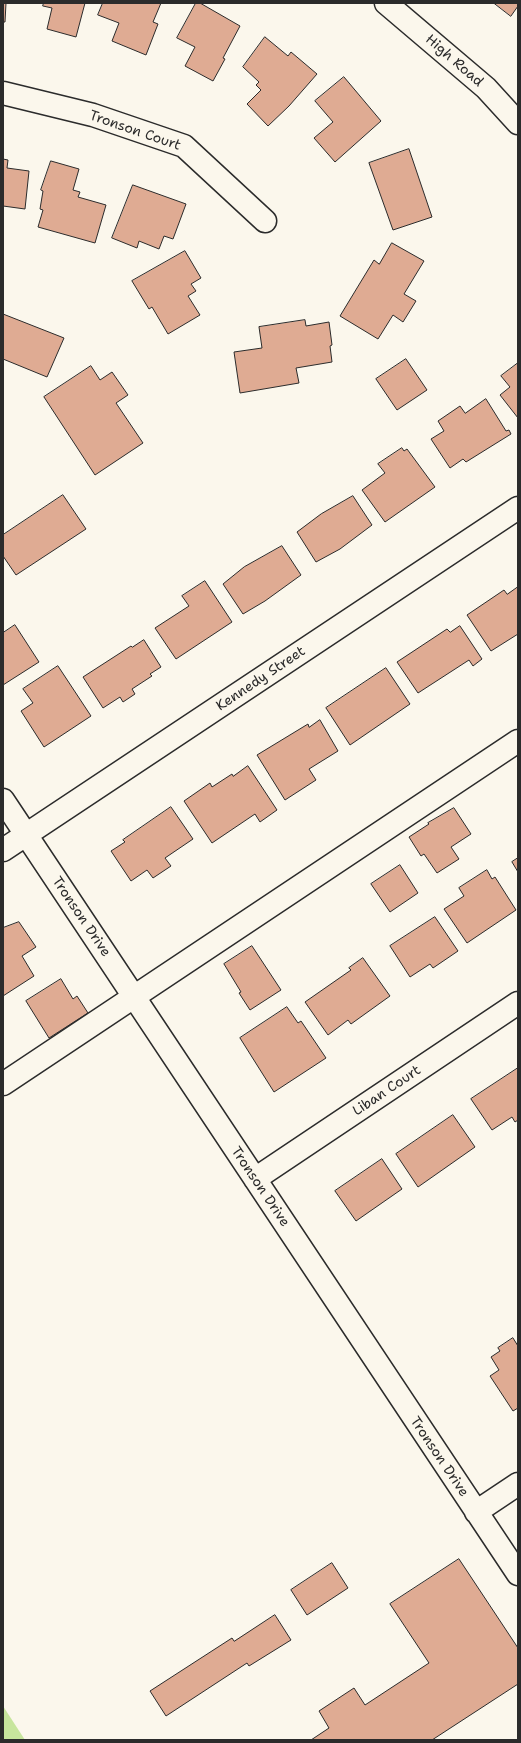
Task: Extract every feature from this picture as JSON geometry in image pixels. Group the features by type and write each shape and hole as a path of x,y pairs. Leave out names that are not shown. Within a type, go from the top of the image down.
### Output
{"street":[{"name":"High Road","path":"386,3 486,88 518,123"},
{"name":"Tronson Court","path":"3,93 93,115 184,146 265,222"},
{"name":"Kennedy Street","path":"3,850 518,508"},
{"path":"3,1084 518,741"},
{"name":"Tronson Drive","path":"3,800 518,1574"},
{"name":"Liban Court","path":"255,1179 518,1003"},
{"path":"476,1512 518,1484"}],"green space":[{"path":"3,1706 25,1740 3,1740"}],"building":[{"path":"3,3 6,3 5,22 3,22"},
{"path":"44,3 85,3 76,37 47,29 52,8 43,6"},
{"path":"103,3 161,3 153,22 158,24 146,55 112,41 119,23 98,15"},
{"path":"196,3 200,3 240,26 213,81 185,66 195,47 177,38"},
{"path":"494,3 518,3 518,6 511,16"},
{"path":"265,37 288,56 291,52 317,74 289,106 268,126 247,104 261,90 256,85 259,82 243,67"},
{"path":"344,77 381,121 335,162 314,138 333,122 315,101"},
{"path":"409,149 432,217 393,230 369,163"},
{"path":"3,159 8,160 7,168 29,171 25,209 3,206"},
{"path":"51,161 79,169 73,190 80,192 78,197 106,205 95,243 38,227 43,210 40,209 43,191 41,190"},
{"path":"133,185 186,204 173,239 164,236 159,249 139,241 137,248 112,238"},
{"path":"392,243 424,261 404,294 416,301 403,322 393,315 378,339 340,316 374,260 379,264"},
{"path":"185,251 201,278 191,284 196,291 188,296 200,315 168,334 152,307 149,309 132,281"},
{"path":"3,314 64,338 47,377 3,359"},
{"path":"305,320 306,326 329,322 332,345 330,346 332,362 296,368 299,383 240,393 234,352 262,348 259,327"},
{"path":"406,359 427,390 397,410 376,379"},
{"path":"518,363 518,418 500,395 510,387 501,376"},
{"path":"91,366 100,380 112,372 128,395 116,403 143,443 95,475 44,397"},
{"path":"486,399 506,431 509,430 511,434 466,462 463,459 450,468 431,439 444,431 438,421 460,406 465,413"},
{"path":"402,448 404,451 407,449 435,487 385,522 362,490 385,473 378,464"},
{"path":"63,495 86,529 16,575 3,556 3,535"},
{"path":"353,496 372,525 340,549 316,562 297,532 321,514"},
{"path":"282,546 301,575 265,601 243,614 223,584 244,567"},
{"path":"205,581 232,622 176,659 155,628 189,606 182,596"},
{"path":"518,587 518,634 491,651 467,615 504,590 507,594"},
{"path":"15,625 39,662 3,685 3,633"},
{"path":"460,626 482,659 473,666 469,660 418,693 397,662 447,629 450,632"},
{"path":"144,640 161,667 150,674 152,676 132,689 135,694 123,702 120,697 103,708 83,677 131,646 132,647"},
{"path":"58,666 91,716 44,747 21,711 33,703 23,689"},
{"path":"386,668 410,704 350,745 326,708"},
{"path":"320,720 338,751 309,769 316,780 285,800 257,755 308,724 309,727"},
{"path":"248,766 277,810 260,822 255,814 212,843 184,801 210,783 212,787"},
{"path":"171,807 193,839 165,858 171,866 153,878 147,870 131,881 111,851 125,842 123,840"},
{"path":"454,808 471,834 451,847 459,859 437,873 424,854 421,856 409,837 429,824 428,823"},
{"path":"518,858 518,872 512,862"},
{"path":"400,865 418,893 390,912 371,884"},
{"path":"487,870 492,879 495,877 516,910 467,943 444,909 464,896 459,888"},
{"path":"435,917 458,951 433,968 430,964 410,977 390,946"},
{"path":"19,922 36,947 22,956 34,976 3,996 3,928"},
{"path":"252,946 281,990 250,1010 239,993 241,992 224,964"},
{"path":"363,958 390,996 351,1024 348,1020 328,1035 305,1002 351,970 349,968"},
{"path":"61,979 73,999 77,996 88,1013 49,1038 26,1001"},
{"path":"287,1007 298,1023 301,1021 326,1058 274,1092 240,1038"},
{"path":"518,1068 518,1120 515,1122 512,1117 492,1130 471,1099"},
{"path":"453,1115 475,1147 418,1187 396,1154"},
{"path":"382,1159 402,1189 356,1221 335,1191"},
{"path":"513,1338 518,1346 518,1408 513,1411 490,1376 499,1370 491,1357 500,1351 498,1348"},
{"path":"459,1559 518,1648 518,1684 432,1740 311,1740 329,1728 319,1711 354,1688 365,1705 429,1663 390,1604"},
{"path":"332,1563 348,1588 307,1615 291,1590"},
{"path":"275,1615 291,1640 249,1666 247,1663 166,1716 150,1691 232,1638 234,1641"}]}
